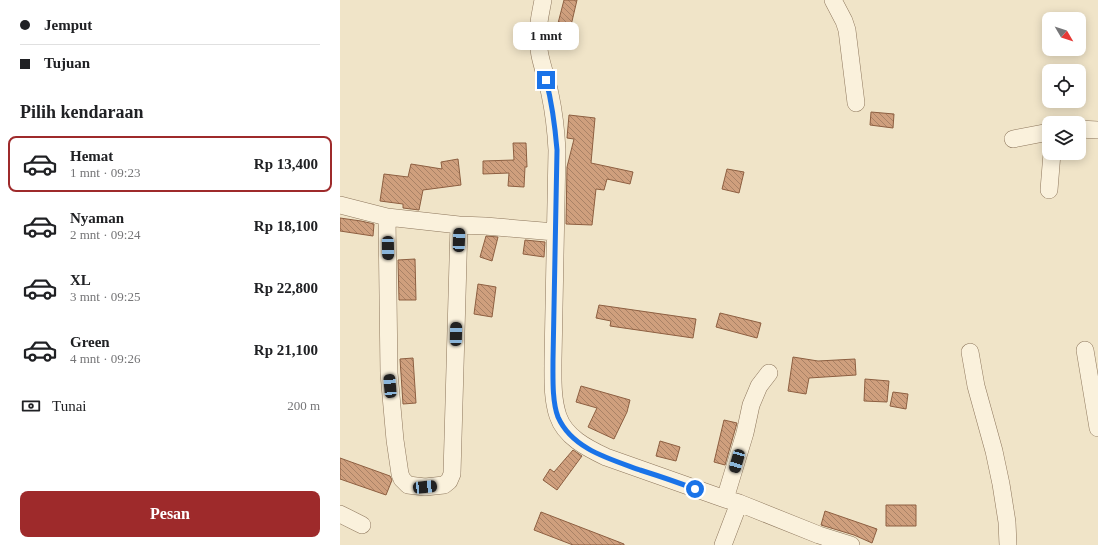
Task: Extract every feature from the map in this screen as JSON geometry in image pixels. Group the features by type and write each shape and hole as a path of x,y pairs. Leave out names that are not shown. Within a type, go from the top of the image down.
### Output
{"street":[{"path":"543,0 538,41 542,66 550,94 557,142 553,360 554,393 558,416 562,425 579,443 606,457 732,501 819,535 851,545"},
{"path":"833,0 847,30 856,103"},
{"path":"1086,129 1098,130"},
{"path":"1013,139 1042,133"},
{"path":"1049,190 1051,160"},
{"path":"340,205 387,217 460,225 555,232"},
{"path":"387,217 389,373 395,440 402,479 408,485 425,487 444,485 449,481 452,474 460,225"},
{"path":"1085,350 1098,428"},
{"path":"970,352 976,386 994,451 1001,484 1007,522 1008,545"},
{"path":"723,545 741,447 751,405 759,386 769,373"},
{"path":"340,514 362,525"}],"building":[{"path":"564,0 577,0 569,34 556,31"},
{"path":"871,112 894,114 893,128 870,125"},
{"path":"569,115 595,118 591,163 633,172 630,184 607,179 604,190 596,189 592,225 566,224 567,167 574,139 567,138"},
{"path":"513,143 526,143 527,167 525,167 524,187 508,186 509,173 483,174 483,161 514,160"},
{"path":"458,159 461,185 423,190 419,210 403,208 403,204 380,201 384,174 408,177 411,164 442,169 441,162"},
{"path":"727,169 744,172 739,193 722,189"},
{"path":"340,218 374,224 373,236 340,231"},
{"path":"486,236 498,237 492,261 480,257"},
{"path":"525,240 545,242 544,257 523,254"},
{"path":"415,259 416,300 399,300 398,260"},
{"path":"478,284 496,287 492,317 474,314"},
{"path":"599,305 696,319 693,338 610,326 611,321 596,318"},
{"path":"720,313 761,323 757,338 716,327"},
{"path":"793,357 818,361 855,359 856,375 809,378 806,394 788,391"},
{"path":"413,358 416,403 403,404 400,359"},
{"path":"865,379 889,381 887,402 864,401"},
{"path":"581,386 630,400 627,412 614,439 588,427 597,408 576,402"},
{"path":"893,392 908,394 906,409 890,406"},
{"path":"724,420 737,423 725,465 714,462"},
{"path":"660,441 680,447 676,461 656,456"},
{"path":"573,450 582,456 557,490 543,480 550,469 554,472"},
{"path":"340,458 390,476 392,480 386,495 340,479"},
{"path":"886,505 916,505 916,526 886,526"},
{"path":"825,511 877,529 872,543 854,535 821,525"},
{"path":"541,512 624,545 573,545 534,530"}],"route":[{"path":"546,80 554,118 557,150 553,360 554,393 558,416 562,425 571,435 579,443 590,450 695,489"}]}
